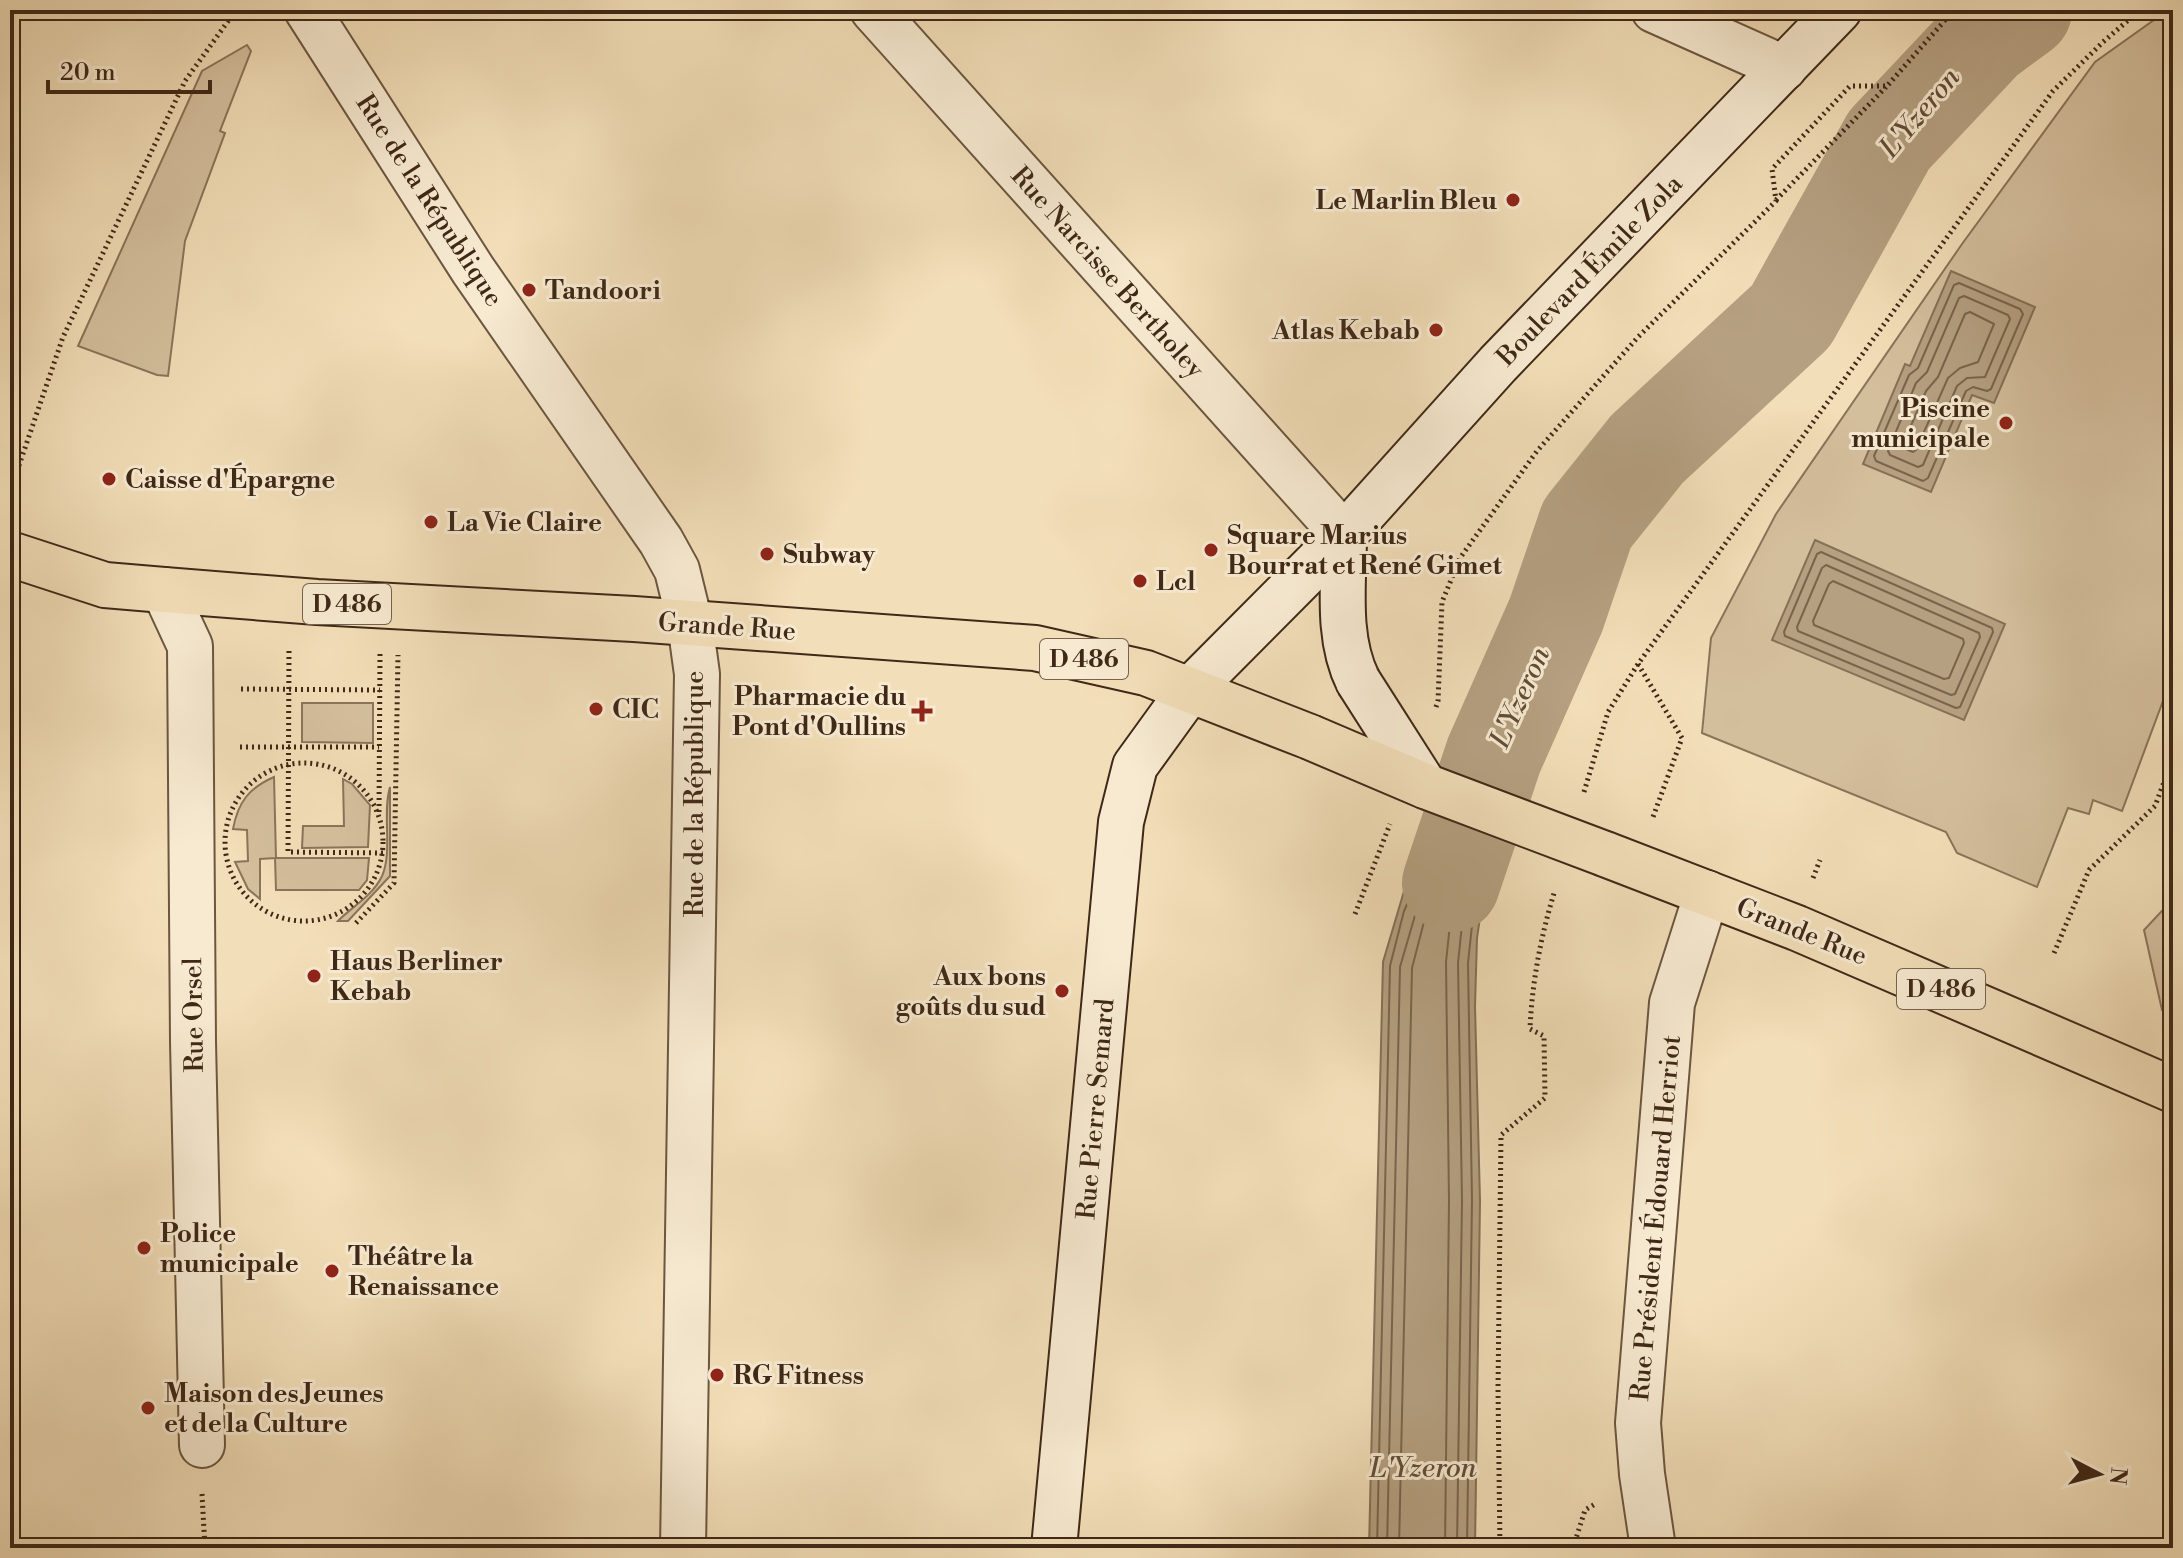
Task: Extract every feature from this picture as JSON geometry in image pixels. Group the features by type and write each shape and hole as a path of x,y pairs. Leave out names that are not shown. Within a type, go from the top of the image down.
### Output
{"main road":[{"name":"Grande Rue","path":"10,554 105,585 332,603 690,623 1035,648 1146,673 1310,737 1410,800"},
{"name":"D 486","path":"1410,800 1620,860"},
{"name":"Grande Rue","path":"1620,860 1797,928 2173,1090"}],"street":[{"name":"Rue de la République","path":"307,10 473,270 661,541 677,570 690,623 697,674 683,1548"},
{"name":"Rue Narcisse Bertholey","path":"873,10 1344,535"},
{"path":"1654,10 1784,68"},
{"name":"Boulevard Émile Zola","path":"1190,690 1344,535 1498,364 1839,10"},
{"path":"1344,535 1344,617 1350,664 1410,800"},
{"name":"Rue Orsel","path":"164,590 190,646 193,1058 202,1445"},
{"name":"Rue Pierre Semard","path":"1054,1548 1121,822 1135,766 1190,690"},
{"name":"Rue Président Édouard Herriot","path":"1653,1548 1638,1423 1672,1003 1707,893"}],"path":[{"path":"15,477 70,323 185,81 236,10"},
{"path":"1433,715 1438,701 1442,602 1460,558 1537,451 1638,337 1776,201 1887,86 1954,10"},
{"path":"1580,806 1608,712 1638,664 2053,91 2140,10"},
{"path":"1776,201 1772,169 1819,118 1850,86 1887,86"},
{"path":"289,650 288,852 383,853"},
{"path":"379,817 361,786 346,774 311,763 274,769 258,778 234,806 228,823 228,860 234,878 244,893 273,914 290,920 326,918 343,911 358,901 369,886 383,853 379,817 380,653"},
{"path":"356,923 394,883 398,654"},
{"path":"1620,860 1682,738 1638,664"},
{"path":"228,689 380,690"},
{"path":"228,747 379,747"},
{"path":"2054,953 2089,870 2155,806 2173,758"},
{"path":"1355,914 1410,800"},
{"path":"1813,878 1820,860"},
{"path":"1500,1548 1501,1135 1545,1098 1544,1036 1530,1029 1531,1002 1545,922 1558,879"}],"shaded area":[{"name":"Piscine municipale","path":"2168,10 2173,10 2173,674 2122,811 2093,800 2089,814 2068,808 2037,887 1957,853 1946,832 1702,733 1711,638 1776,514 1962,244 2095,62"},
{"path":"247,45 251,51 220,131 225,133 185,241 168,376 157,375 78,346 202,71"},
{"path":"302,703 373,703 373,743 302,742"},
{"path":"274,777 276,858 369,858 367,880 359,890 276,890 275,858 260,859 260,899 248,889 235,862 248,861 247,830 233,829 235,819 246,797"},
{"path":"343,779 352,784 370,805 368,847 302,848 303,826 344,826"},
{"path":"390,787 390,876 348,921 338,921 367,896 382,876 387,855"},
{"path":"2173,899 2173,1014 2162,1010 2144,930"}],"water":[{"path":"1951,271 2035,307 1994,403 1972,395 1931,492 1863,464 1905,364 1910,366"},
{"path":"1815,540 2005,624 1964,720 1772,640"},
{"name":"L'Yzeron","path":"1470,746 1516,763 1484,890 1477,938 1475,1006 1480,1201 1475,1548 1369,1548 1383,962 1407,881"}],"waterway":[{"name":"L'Yzeron","path":"1451,883 1494,755 1556,615 1587,524 1647,449 1791,316 1889,140 1985,38 2023,10"}],"place":[{"name":"Le Marlin Bleu","path":"1513,200"},
{"name":"Tandoori","path":"529,290"},
{"name":"Atlas Kebab","path":"1436,330"},
{"name":"Piscine municipale","path":"2006,423"},
{"name":"Caisse d'Épargne","path":"109,479"},
{"name":"La Vie Claire","path":"431,522"},
{"name":"Square Marius Bourrat et René Gimet","path":"1211,550"},
{"name":"Subway","path":"767,554"},
{"name":"Lcl","path":"1140,581"},
{"name":"CIC","path":"596,709"},
{"name":"Pharmacie du Pont d'Oullins","path":"922,711"},
{"name":"Haus Berliner Kebab","path":"314,976"},
{"name":"Aux bons goûts du sud","path":"1062,991"},
{"name":"Police municipale","path":"144,1248"},
{"name":"Théâtre la Renaissance","path":"332,1271"},
{"name":"RG Fitness","path":"717,1375"},
{"name":"Maison des Jeunes et de la Culture","path":"148,1408"}]}
